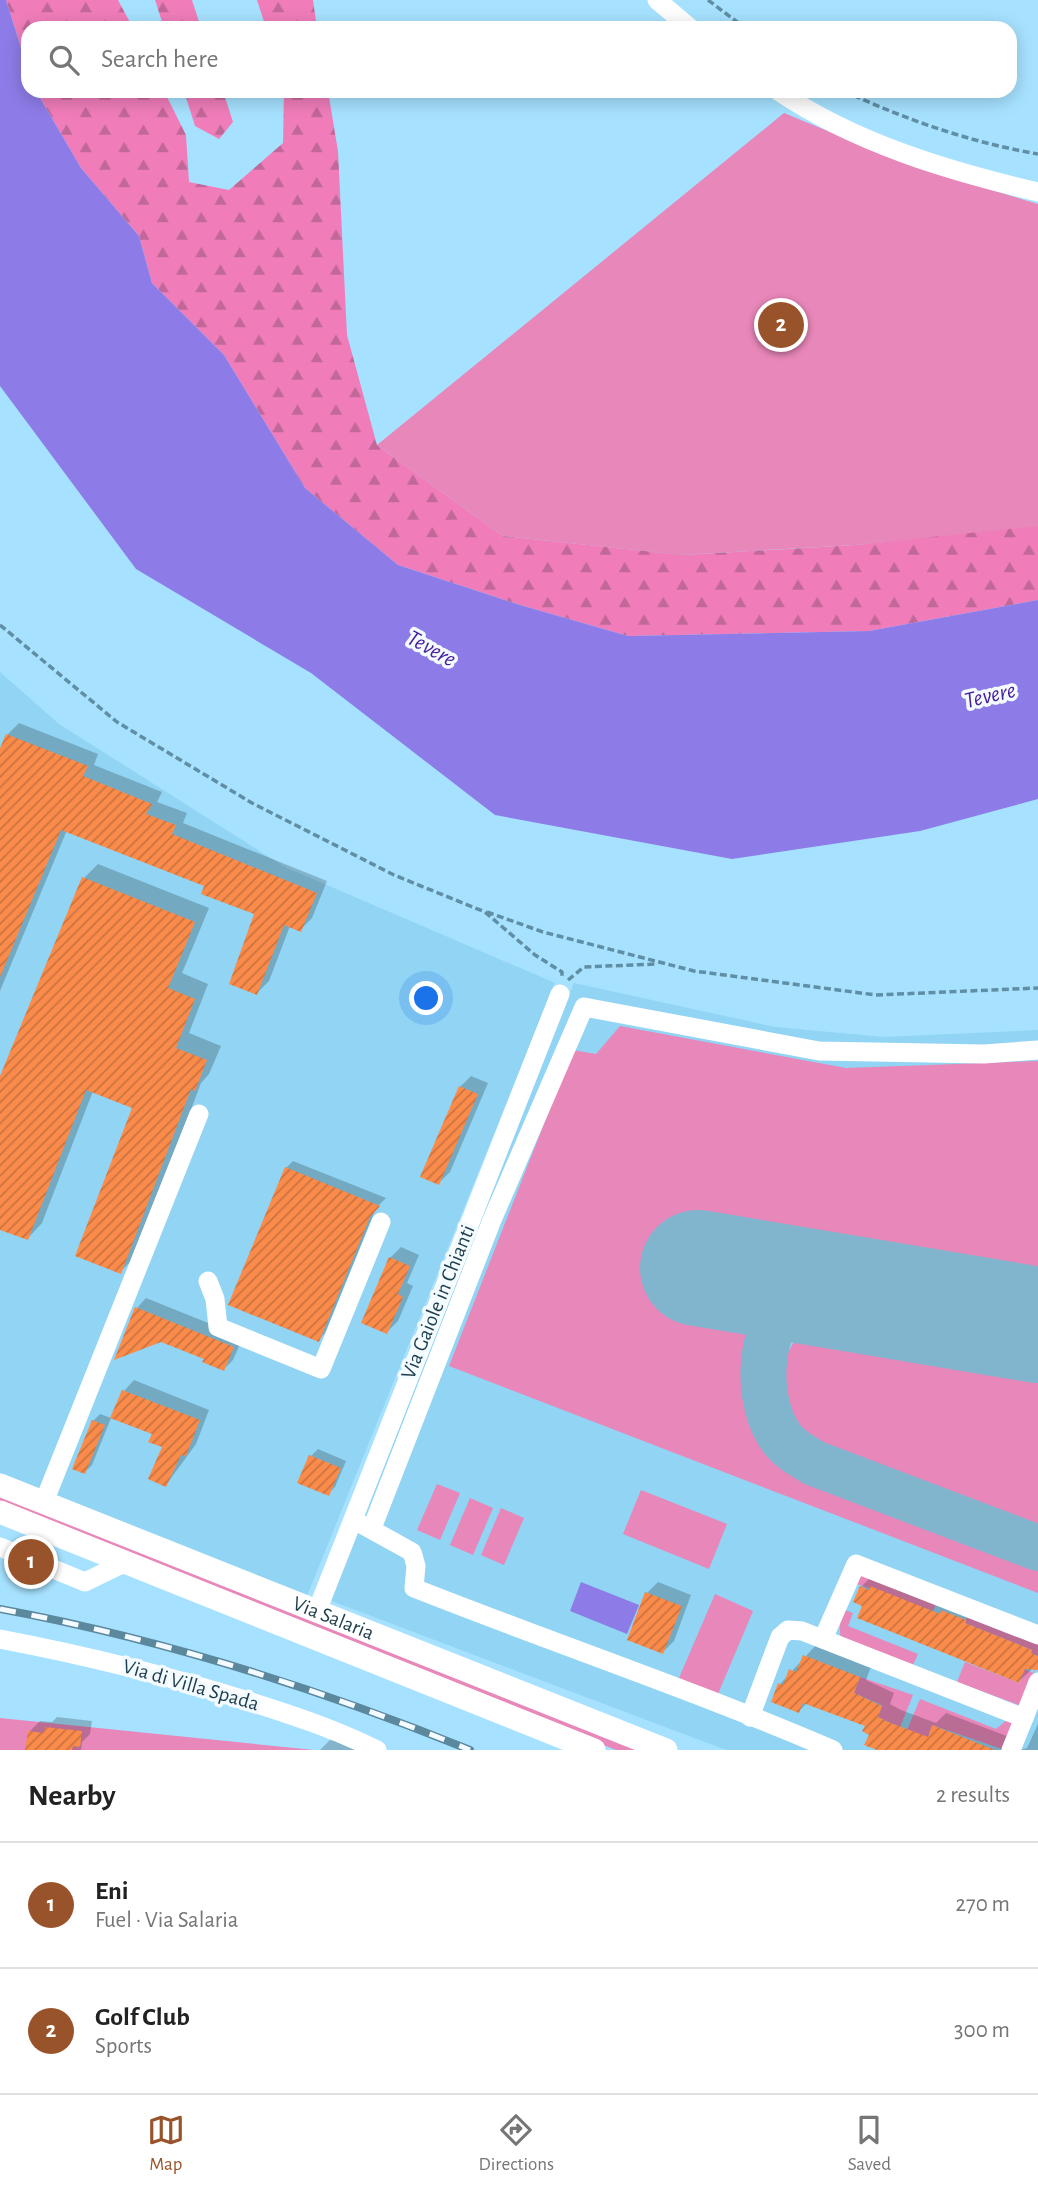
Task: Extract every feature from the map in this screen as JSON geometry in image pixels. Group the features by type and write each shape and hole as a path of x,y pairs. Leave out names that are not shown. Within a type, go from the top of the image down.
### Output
{"main road":[{"name":"Via Salaria","path":"0,1485 666,1750"},
{"name":"Via Salaria","path":"0,1512 594,1750"}],"street":[{"path":"657,0 682,21"},
{"path":"789,98 813,114 895,150 1038,192"},
{"name":"Via Gaiole in Chianti","path":"317,1611 560,994"},
{"path":"372,1528 492,1220 584,1007 820,1051 985,1054 1038,1050"},
{"path":"44,1502 199,1114"},
{"path":"208,1281 215,1299 218,1327 321,1369 380,1222"},
{"path":"352,1520 372,1528 412,1552 416,1566 414,1588 520,1630 575,1647 833,1750"},
{"path":"0,1547 85,1582 127,1562"},
{"path":"823,1639 856,1564 1038,1635"},
{"path":"750,1717 780,1637 789,1630 802,1631 1024,1718"},
{"name":"Via di Villa Spada","path":"0,1639 99,1658 186,1681 322,1725 377,1750"},
{"path":"1011,1750 1038,1682"}],"path":[{"path":"708,0 736,21"},
{"path":"860,98 930,128 992,146 1038,154"},
{"path":"0,625 117,722 241,797 394,875 485,912 543,932 694,971 876,995 1038,988"},
{"path":"485,912 535,955 562,972 560,994"},
{"path":"560,994 570,976 584,967 664,964"}],"shaded area":[{"path":"784,113 915,167 1038,204 1038,528 855,545 681,555 503,536 377,445"},
{"path":"0,672 59,724 285,867 555,983 307,1596 0,1473"},
{"path":"574,983 775,1027 884,1037 1038,1030 1038,1750 726,1750 329,1600"},
{"path":"620,1026 846,1068 1038,1061 1038,1280 689,1224 673,1307 741,1318 752,1328 748,1385 750,1411 760,1435 794,1471 1038,1564 1038,1593 449,1366 573,1050 596,1054"},
{"path":"811,1327 1038,1364 1038,1527 832,1453 801,1433 787,1413 783,1400 783,1371 792,1345"},
{"path":"437,1484 460,1493 440,1540 417,1530"},
{"path":"641,1490 727,1524 709,1569 623,1534"},
{"path":"0,1493 642,1750 616,1750 0,1504"},
{"path":"470,1498 493,1508 473,1555 450,1545"},
{"path":"501,1508 524,1518 504,1565 481,1555"},
{"path":"862,1573 937,1602 933,1611 857,1584 845,1610 853,1613 848,1626 918,1654 913,1665 841,1637 840,1622 845,1603 853,1584"},
{"path":"715,1594 753,1611 718,1694 679,1678"},
{"path":"968,1614 1038,1642 1038,1656 1031,1653 1032,1650 965,1623"},
{"path":"1038,1661 1024,1702 1019,1705 957,1682 965,1662 1019,1683 1025,1669 1033,1673"},
{"path":"860,1677 913,1695 900,1727 878,1717 882,1705 854,1693"},
{"path":"920,1699 996,1729 1007,1720 1013,1723 1005,1750 932,1725 928,1738 907,1730"},
{"path":"0,1718 314,1750 0,1750"}],"green space":[{"path":"6,0 118,0 129,21 21,21 21,48"},
{"path":"155,0 192,0 199,21 162,21"},
{"path":"257,0 313,0 316,21 264,21"},
{"path":"40,98 168,98 186,135 189,182 229,190 283,143 284,98 329,98 338,151 347,335 377,445 503,536 682,555 855,545 1038,526 1038,600 869,631 628,636 520,605 398,565 305,488 224,355 152,283 139,236 81,168"},
{"path":"186,98 225,98 233,122 219,139 195,126"}],"water":[{"name":"Tevere","path":"0,0 6,0 21,48 21,98 40,98 81,168 139,236 152,283 224,355 305,488 398,565 520,605 628,636 869,631 1038,600 1038,799 920,831 732,859 495,815 311,673 136,569 0,386"},
{"path":"581,1582 639,1605 627,1634 570,1611"}],"building":[{"path":"6,734 88,766 83,776 152,804 146,814 176,825 172,834 317,893 301,932 284,925 257,995 229,984 254,914 201,894 204,886 61,830 0,977 0,748"},
{"path":"82,877 195,922 168,988 195,999 176,1048 207,1060 195,1091 191,1089 121,1274 75,1256 132,1108 86,1090 28,1240 0,1230 0,1076"},
{"path":"459,1086 478,1094 439,1185 420,1177"},
{"path":"285,1167 380,1206 370,1217 319,1342 228,1305"},
{"path":"389,1257 410,1266 398,1294 403,1297 387,1334 361,1323"},
{"path":"135,1307 234,1347 224,1371 202,1362 204,1359 161,1342 114,1360"},
{"path":"122,1390 200,1420 186,1456 181,1455 166,1487 148,1479 162,1447 148,1442 152,1434 110,1418"},
{"path":"92,1420 105,1425 85,1474 72,1469"},
{"path":"309,1455 341,1468 329,1496 297,1483"},
{"path":"860,1586 869,1590 870,1586 940,1614 941,1610 966,1620 965,1623 1032,1650 1031,1653 1038,1656 1038,1670 1025,1669 1019,1683 857,1618 862,1606 853,1602"},
{"path":"645,1592 682,1606 663,1654 627,1640"},
{"path":"803,1655 860,1677 854,1693 882,1706 878,1717 888,1722 928,1737 932,1725 995,1750 877,1750 864,1745 869,1735 862,1731 865,1726 803,1703 799,1713 771,1702 778,1683 783,1685 789,1669 796,1672"},
{"path":"45,1727 82,1731 80,1747 73,1746 72,1750 25,1750 28,1731 44,1733"}],"taxiway":[{"path":"824,1289 793,1299 781,1312 766,1347 764,1388 774,1425 783,1440 814,1463 1038,1548"}],"runway":[{"path":"698,1268 1038,1325"}],"railway":[{"path":"0,1609 180,1650 297,1686 470,1750"}],"place":[{"name":"Golf Club","path":"781,325"},
{"name":"Eni","path":"31,1562"}]}
